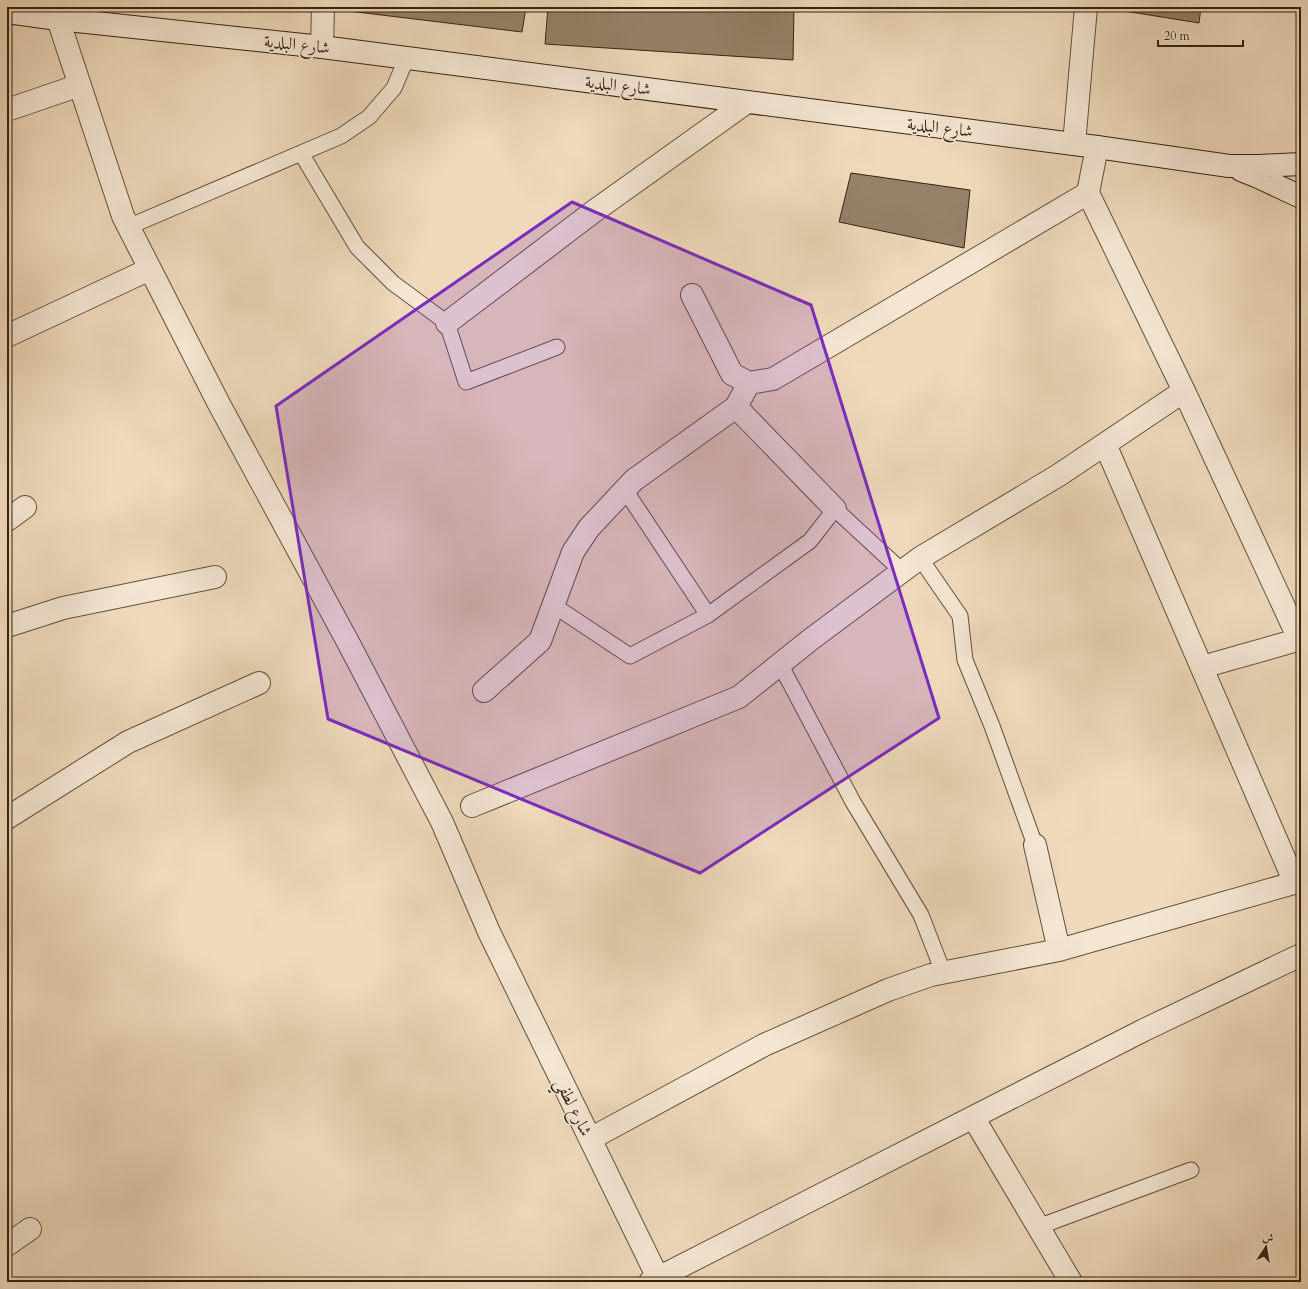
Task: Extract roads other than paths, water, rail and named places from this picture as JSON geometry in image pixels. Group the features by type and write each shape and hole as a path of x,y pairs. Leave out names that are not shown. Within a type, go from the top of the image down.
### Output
{"street":[{"path":"322,47 323,7"},
{"path":"1074,144 1086,7"},
{"name":"شارع البلدية","path":"7,12 33,12 58,19 322,47 1097,147 1229,166 1301,164"},
{"name":"شارع لطفي","path":"58,19 123,216 128,227 219,404 349,644 442,822 489,932 590,1139 656,1281"},
{"path":"7,110 80,85"},
{"path":"447,323 592,212 748,102"},
{"path":"1097,147 1088,194 1184,391 1300,639 1202,667"},
{"name":"شارع البلدية","path":"1229,166 1256,176 1301,197"},
{"path":"692,296 732,374 749,383 773,379 1088,194"},
{"path":"7,336 150,269"},
{"path":"484,691 540,641 573,552 589,528 634,480 736,407 749,383"},
{"path":"472,806 739,697 810,640 902,570 1059,475 1184,391"},
{"path":"736,407 834,509"},
{"path":"590,1139 764,1045 888,990 943,972 1059,950 1298,882 1105,444"},
{"path":"7,520 26,507"},
{"path":"7,626 63,608 215,577"},
{"path":"7,818 128,742 259,684"},
{"path":"1035,845 1059,950"},
{"path":"656,1281 1144,1030 1301,955"},
{"path":"973,1117 1071,1282"},
{"path":"7,1244 30,1229"}],"lane":[{"path":"128,227 341,136 369,117 394,88 407,58"},
{"path":"301,153 356,247 393,283 447,323 466,382 557,347"},
{"path":"624,490 708,615"},
{"path":"553,605 630,656 708,615 810,541 834,509 902,570"},
{"path":"920,558 960,616 965,660 992,726 1035,845"},
{"path":"780,664 853,802 921,915 943,972"},
{"path":"1038,1227 1191,1170"}]}
